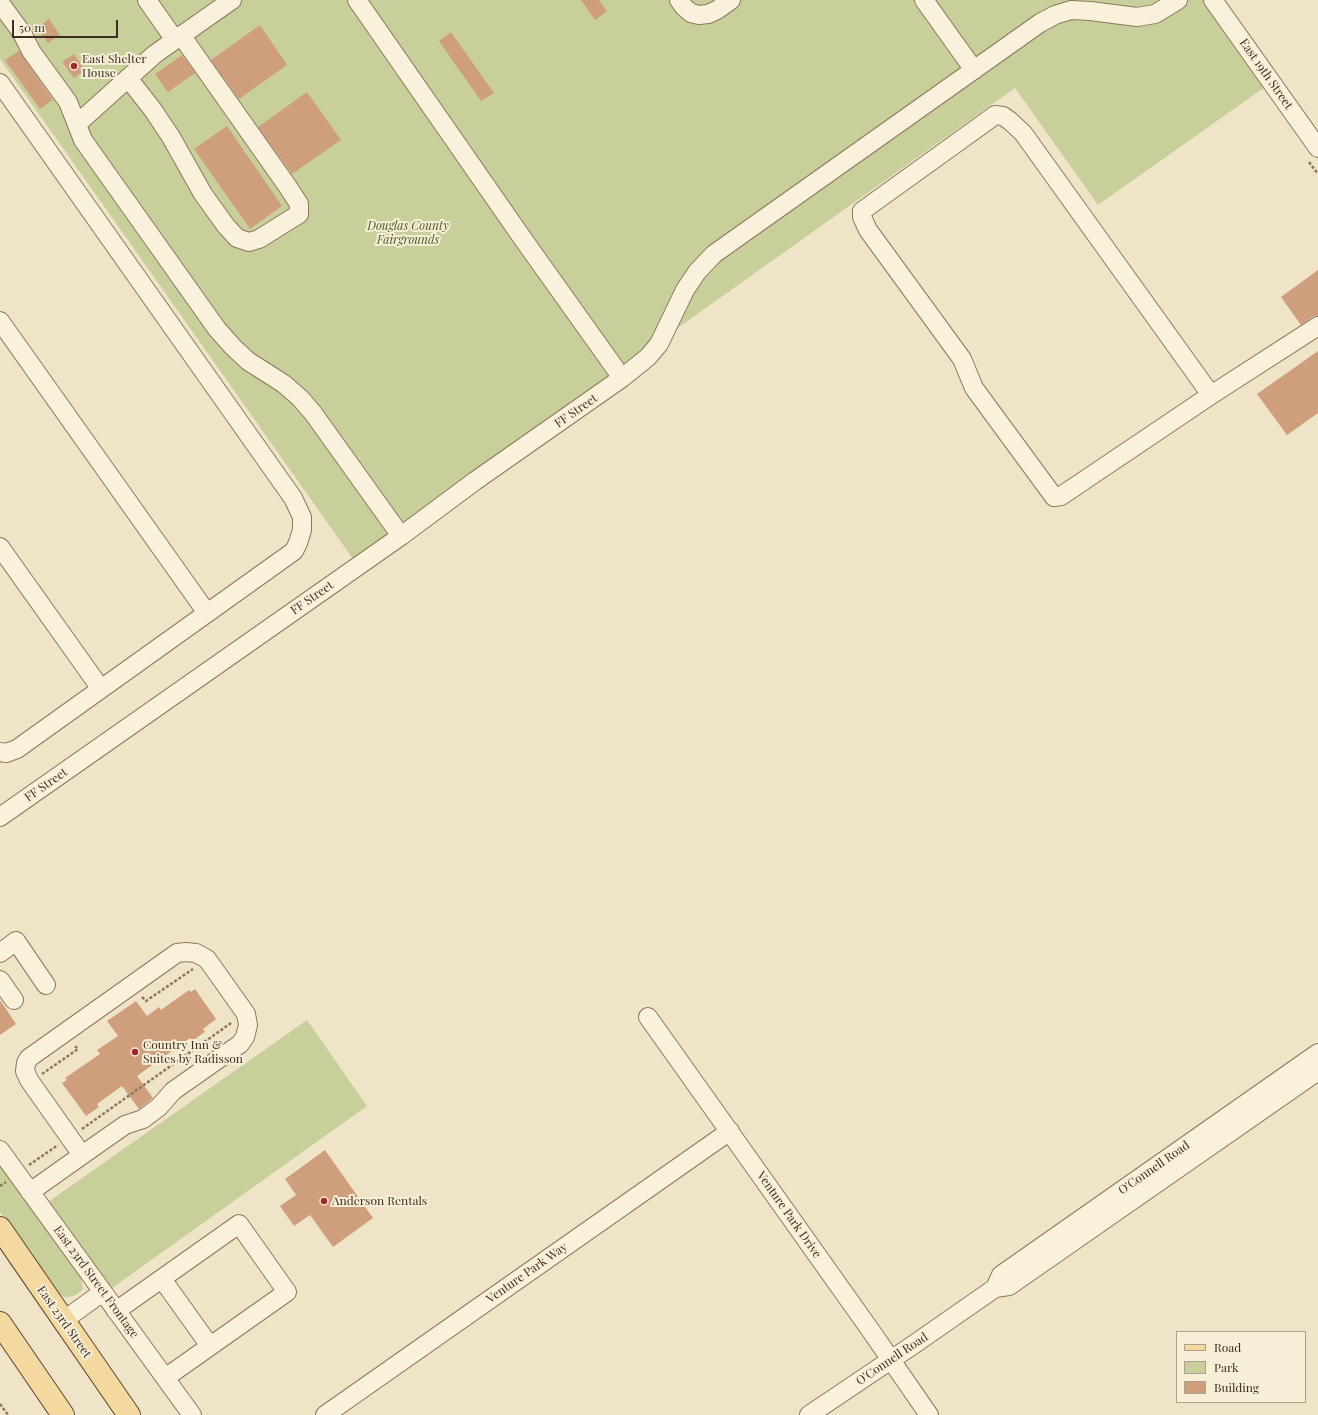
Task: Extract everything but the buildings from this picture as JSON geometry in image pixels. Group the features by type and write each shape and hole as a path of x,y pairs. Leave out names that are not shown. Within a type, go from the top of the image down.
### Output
{"main road":[{"name":"East 23rd Street","path":"0,1228 129,1415"},
{"path":"0,1322 63,1415"}],"street":[{"path":"128,78 153,110 171,137 203,194 226,226 238,238 249,242 259,239 299,214 299,204 288,187 178,37 147,0"},
{"path":"77,124 154,54 232,0"},
{"path":"357,0 518,233 622,378"},
{"path":"679,0 684,8 691,13 700,15 708,14 717,10 731,0"},
{"path":"924,0 974,70"},
{"name":"FF Street","path":"0,817 401,536 475,481 622,378 648,357 659,344 689,284 697,272 714,254 1040,23 1055,15 1071,10 1137,16 1155,14 1178,0"},
{"name":"East 19th Street","path":"1213,0 1318,148"},
{"path":"0,3 68,102 83,140 217,329 248,361 284,384 300,398 313,413 401,536"},
{"path":"0,83 289,492 302,516 302,530 294,551 17,749 6,753 0,752"},
{"path":"1211,395 1023,133 1003,116 995,115 862,212 862,217 868,230 962,359 974,388 1054,497 1061,496 1211,395 1318,326"},
{"path":"0,321 207,613"},
{"path":"0,547 101,689"},
{"path":"0,953 16,942 46,985"},
{"path":"30,1192 125,1125 143,1119 160,1107 173,1091 240,1044 245,1037 248,1025 246,1014 207,959 196,953 177,953 28,1058 25,1071 29,1080 77,1129 88,1151"},
{"path":"0,980 14,1000"},
{"name":"Venture Park Drive","path":"648,1017 730,1131 929,1415"},
{"name":"O'Connell Road","path":"995,1288 1001,1275 1318,1054"},
{"name":"O'Connell Road","path":"809,1415 995,1288 1009,1286 1318,1071"},
{"name":"Venture Park Way","path":"324,1415 730,1131"},
{"name":"East 23rd Street Frontage","path":"0,1150 192,1415"},
{"path":"116,1311 239,1224 287,1292 165,1378"},
{"path":"162,1279 210,1346"},
{"path":"64,1320 103,1292"}],"path":[{"path":"139,992 146,1001 192,969 197,975"},
{"path":"0,1186 77,1129 232,1023 227,1017"},
{"path":"39,1077 78,1049 71,1040"},
{"path":"77,1129 88,1151"},
{"path":"0,1404 8,1415"}],"green space":[{"name":"Douglas County Fairgrounds","path":"0,0 1204,0 1265,87 1098,205 1015,88 353,559 0,59"},
{"path":"307,1020 367,1106 112,1288 48,1202"},
{"path":"0,1166 81,1278 83,1289 76,1295 64,1297 56,1291 0,1212"}],"place":[{"name":"East Shelter House","path":"74,66"},
{"name":"Country Inn & Suites by Radisson","path":"135,1052"},
{"name":"Anderson Rentals","path":"324,1201"}]}
